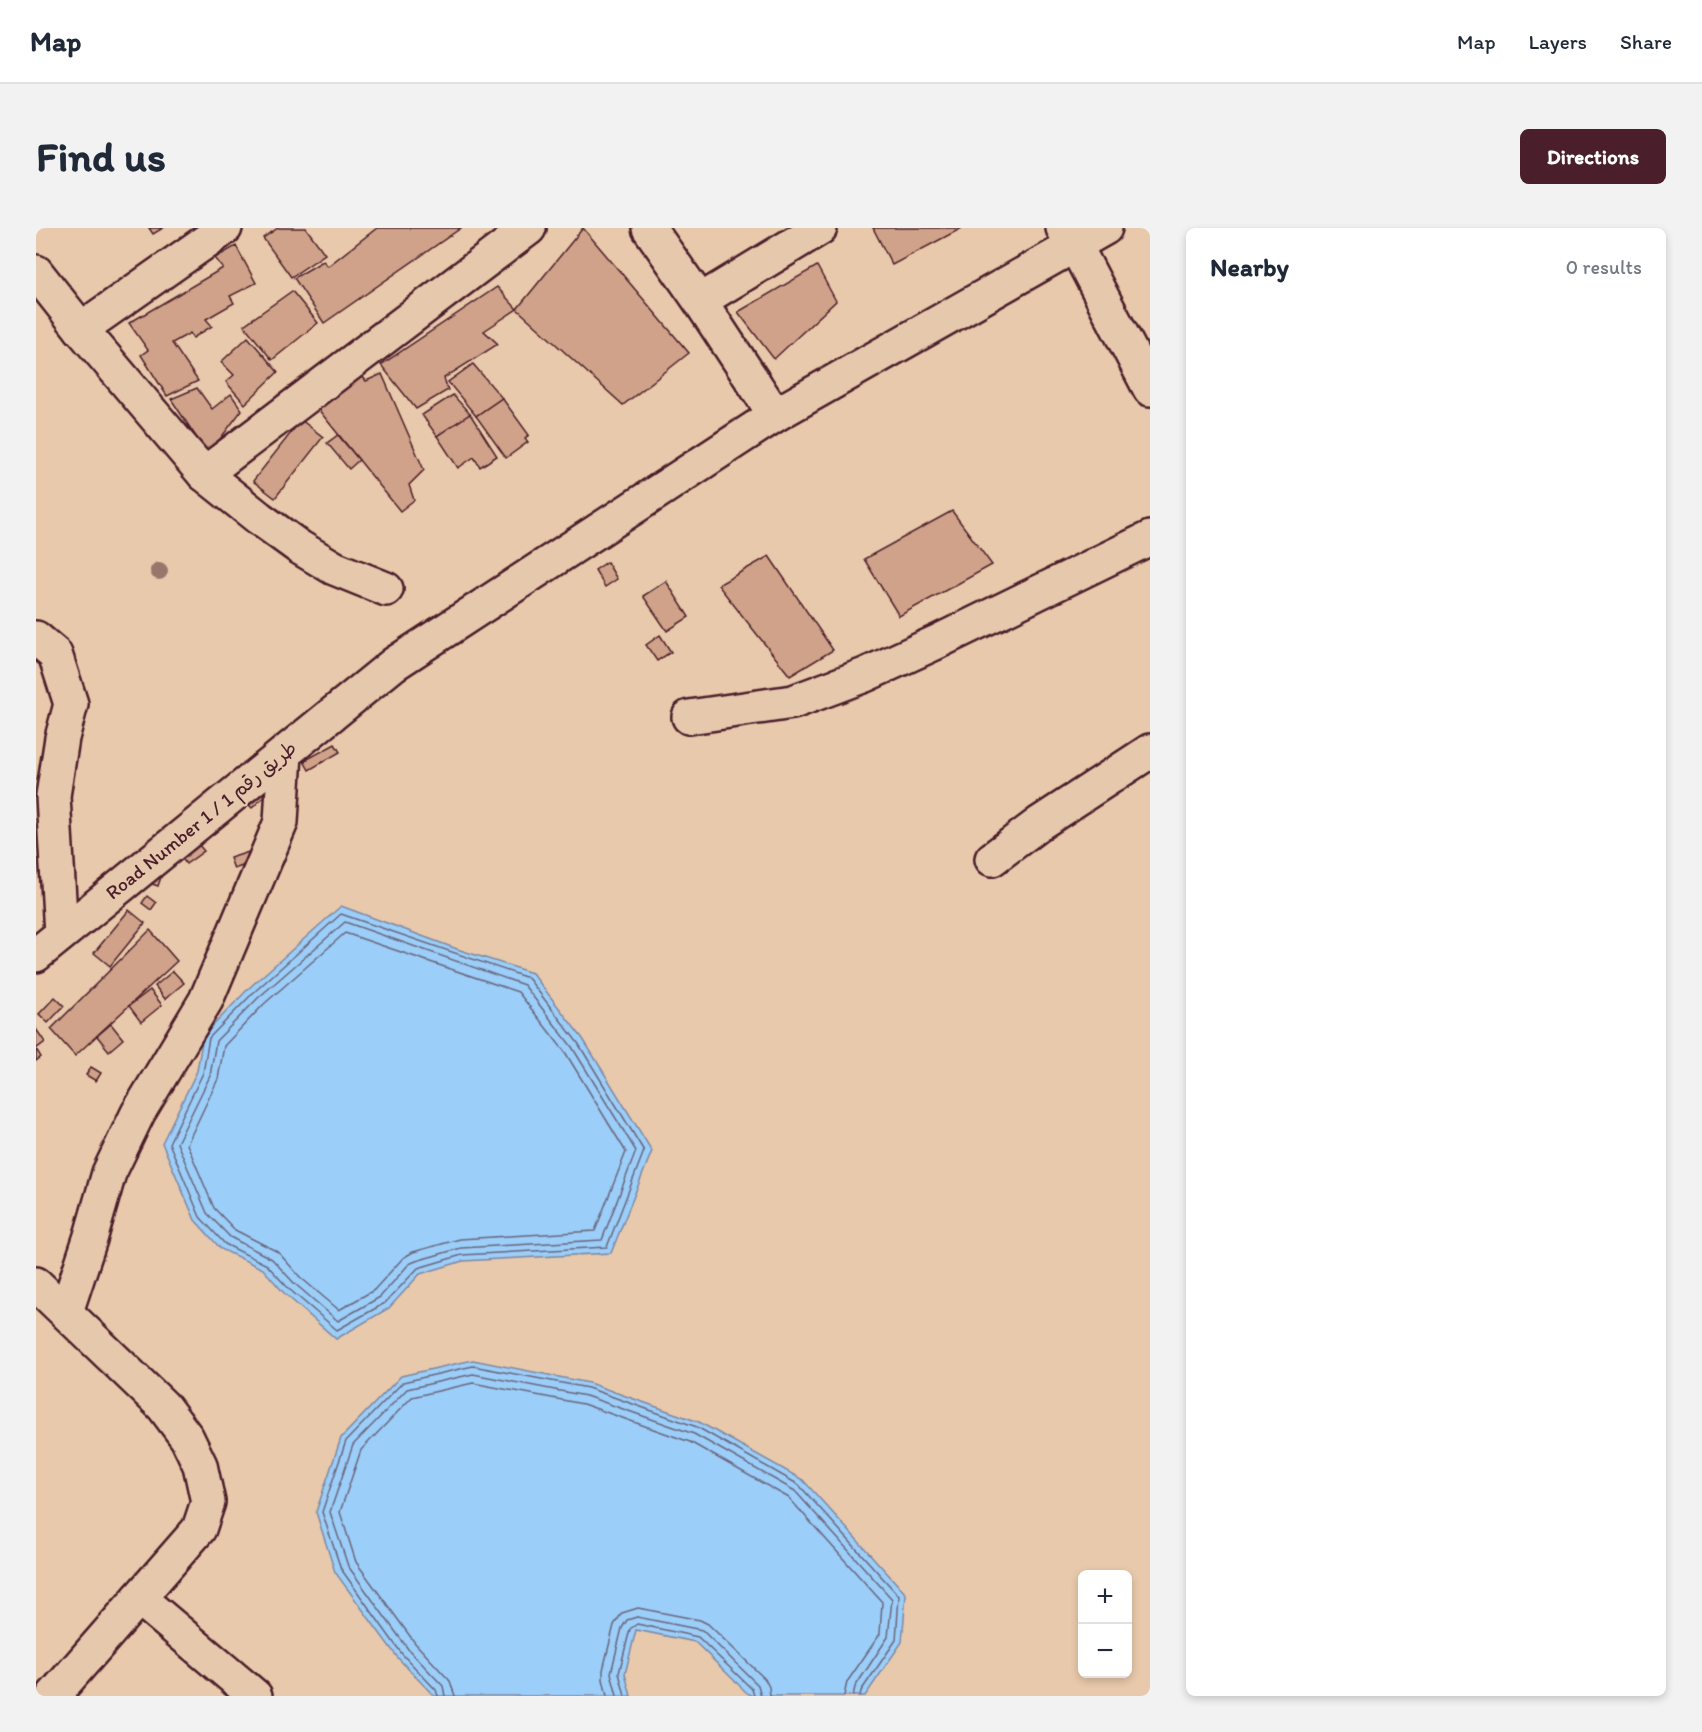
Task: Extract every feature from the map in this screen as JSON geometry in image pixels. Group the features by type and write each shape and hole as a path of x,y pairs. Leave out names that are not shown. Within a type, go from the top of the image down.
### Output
{"main road":[{"path":"81,330 225,228"},
{"path":"204,474 529,228"},
{"path":"649,228 775,415"},
{"path":"700,301 820,228"},
{"name":"Road Number 1 / طريق رقم 1","path":"48,945 394,664 449,626 775,415 1069,236 1105,228"},
{"path":"1069,236 1150,389"},
{"path":"36,272 81,330 204,474 299,547 334,568 386,590"},
{"path":"689,717 793,702 865,675 1150,538"},
{"path":"36,638 55,654 71,704 62,738 53,796 48,945"},
{"path":"992,859 1040,823 1150,751"},
{"path":"66,1312 109,1173 138,1113 206,1000 281,822 285,753"},
{"path":"36,1284 163,1406 187,1438 200,1465 208,1502 199,1529 51,1696 36,1684"},
{"path":"139,1598 255,1696"}],"water":[{"path":"341,906 457,949 532,973 583,1039 652,1151 611,1253 463,1261 420,1274 389,1308 336,1339 284,1293 263,1269 221,1249 195,1220 162,1143 197,1071 203,1036 249,988"},
{"path":"473,1360 589,1383 699,1422 803,1480 906,1594 902,1642 865,1696 752,1696 695,1642 636,1630 625,1674 631,1696 434,1696 398,1658 335,1572 316,1512 341,1438 401,1376"}],"building":[{"path":"149,228 163,228 153,234"},
{"path":"278,228 306,228 325,254 291,277 263,238"},
{"path":"377,228 461,228 324,323 294,278 323,261 328,266"},
{"path":"583,228 689,353 623,405 517,309"},
{"path":"873,228 962,228 892,265"},
{"path":"236,246 256,283 230,296 234,303 206,319 212,326 193,338 190,333 172,343 198,381 167,396 141,355 148,350 129,323 223,268 215,258"},
{"path":"817,266 836,301 774,359 738,312"},
{"path":"497,287 517,309 484,331 498,344 444,378 448,390 416,409 381,365"},
{"path":"292,291 318,323 272,360 244,325"},
{"path":"248,337 278,372 245,404 226,382 234,375 221,362"},
{"path":"473,364 502,398 476,416 448,382"},
{"path":"357,369 366,381 382,374 424,470 409,485 414,500 400,511 314,404"},
{"path":"197,388 212,409 231,394 242,410 208,455 171,399"},
{"path":"453,395 470,414 437,436 422,415"},
{"path":"502,398 529,435 525,438 528,442 506,458 476,416"},
{"path":"470,414 497,456 480,467 474,457 458,468 437,436"},
{"path":"301,420 323,437 275,498 253,481"},
{"path":"338,435 359,460 349,469 327,443"},
{"path":"952,511 992,565 899,616 864,559"},
{"path":"769,556 833,650 790,676 718,585"},
{"path":"607,562 617,579 605,587 595,570"},
{"path":"666,581 689,617 667,631 643,596"},
{"path":"660,635 671,652 657,661 646,645"},
{"path":"335,744 340,752 309,770 304,761"},
{"path":"261,784 269,792 252,808 244,800"},
{"path":"198,844 204,851 186,864 181,857"},
{"path":"252,851 256,861 234,869 230,858"},
{"path":"154,875 161,877 158,886 152,884"},
{"path":"147,896 156,903 151,910 142,903"},
{"path":"129,910 145,923 110,966 94,953"},
{"path":"150,930 177,961 75,1056 51,1029"},
{"path":"173,971 184,983 165,999 155,986"},
{"path":"150,990 162,1005 141,1022 129,1006"},
{"path":"55,997 64,1006 48,1023 39,1014"},
{"path":"111,1024 123,1039 109,1051 97,1036"},
{"path":"36,1029 45,1042 36,1049"},
{"path":"36,1049 41,1057 36,1061"},
{"path":"91,1067 101,1073 96,1081 86,1075"}]}
